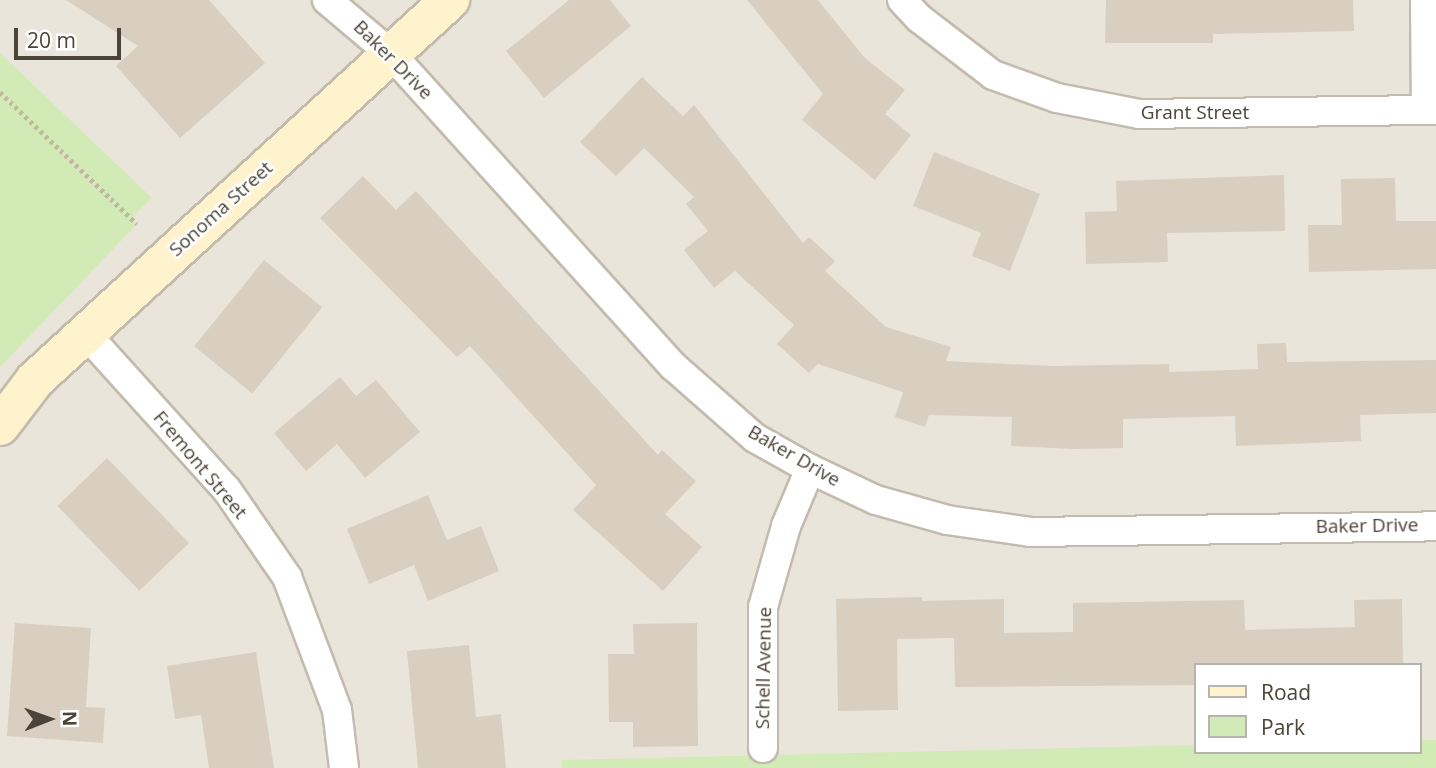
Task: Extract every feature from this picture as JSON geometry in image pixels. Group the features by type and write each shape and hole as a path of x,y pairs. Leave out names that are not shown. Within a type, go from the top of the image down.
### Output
{"street":[{"name":"Baker Drive","path":"327,0 391,54 673,366 755,438 810,469 876,500 947,520 1030,532 1436,526"},
{"name":"Sonoma Street","path":"0,426 35,380 450,0"},
{"name":"Grant Street","path":"902,0 920,19 993,75 1057,98 1139,114 1431,110"},
{"path":"1425,0 1431,110"},
{"name":"Fremont Street","path":"86,334 227,490 287,577 337,710 344,768"},
{"name":"Schell Avenue","path":"763,748 763,607 786,526 810,469"}],"path":[{"path":"0,92 137,224"}],"shaded area":[{"path":"0,0 1436,0 1436,768 0,768"}],"green space":[{"path":"0,53 152,198 131,218 137,224 0,367"},
{"path":"1422,740 1436,740 1436,768 562,768 562,760 1194,745 1194,754 1422,754"}],"building":[{"path":"66,0 209,0 265,63 180,138 116,66 138,46"},
{"path":"569,0 610,0 631,26 544,98 506,51"},
{"path":"747,0 818,0 864,57 905,90 885,114 911,135 875,180 802,120 823,94"},
{"path":"1106,0 1353,0 1354,31 1213,34 1213,43 1105,43"},
{"path":"642,77 683,116 694,105 803,243 809,237 835,261 825,271 886,327 951,347 946,361 1052,366 1169,364 1169,372 1258,369 1257,344 1286,343 1287,362 1436,360 1436,413 1360,415 1361,441 1236,446 1235,416 1123,419 1123,448 1074,449 1011,446 1012,417 929,415 925,427 895,417 903,392 818,364 809,373 777,344 794,325 735,271 714,288 684,250 708,231 686,204 694,197 644,148 616,176 580,142"},
{"path":"934,152 1040,194 1010,271 972,256 981,233 913,206"},
{"path":"1284,175 1285,231 1167,233 1168,262 1086,264 1085,212 1117,211 1116,181"},
{"path":"363,176 396,210 416,191 658,455 662,450 696,481 665,514 702,547 663,591 573,510 596,485 470,346 457,357 320,218"},
{"path":"1395,178 1396,221 1436,221 1436,269 1309,272 1308,225 1342,225 1341,179"},
{"path":"264,260 322,307 252,393 194,346"},
{"path":"340,377 356,396 376,380 420,432 365,478 337,444 306,471 274,433"},
{"path":"107,458 189,543 139,591 57,506"},
{"path":"428,495 447,540 481,526 499,571 428,601 414,565 369,584 347,529"},
{"path":"836,599 1004,599 1004,633 1073,632 1073,603 1244,600 1245,630 1355,627 1354,600 1402,599 1403,663 1194,663 1194,685 955,687 954,638 897,639 898,710 838,711"},
{"path":"15,623 91,628 86,707 105,708 103,743 7,736"},
{"path":"697,623 698,746 633,747 633,722 609,722 608,654 634,654 633,624"},
{"path":"469,645 476,717 501,714 506,768 418,768 407,651"},
{"path":"256,652 274,768 209,768 201,715 175,719 167,666"}]}
